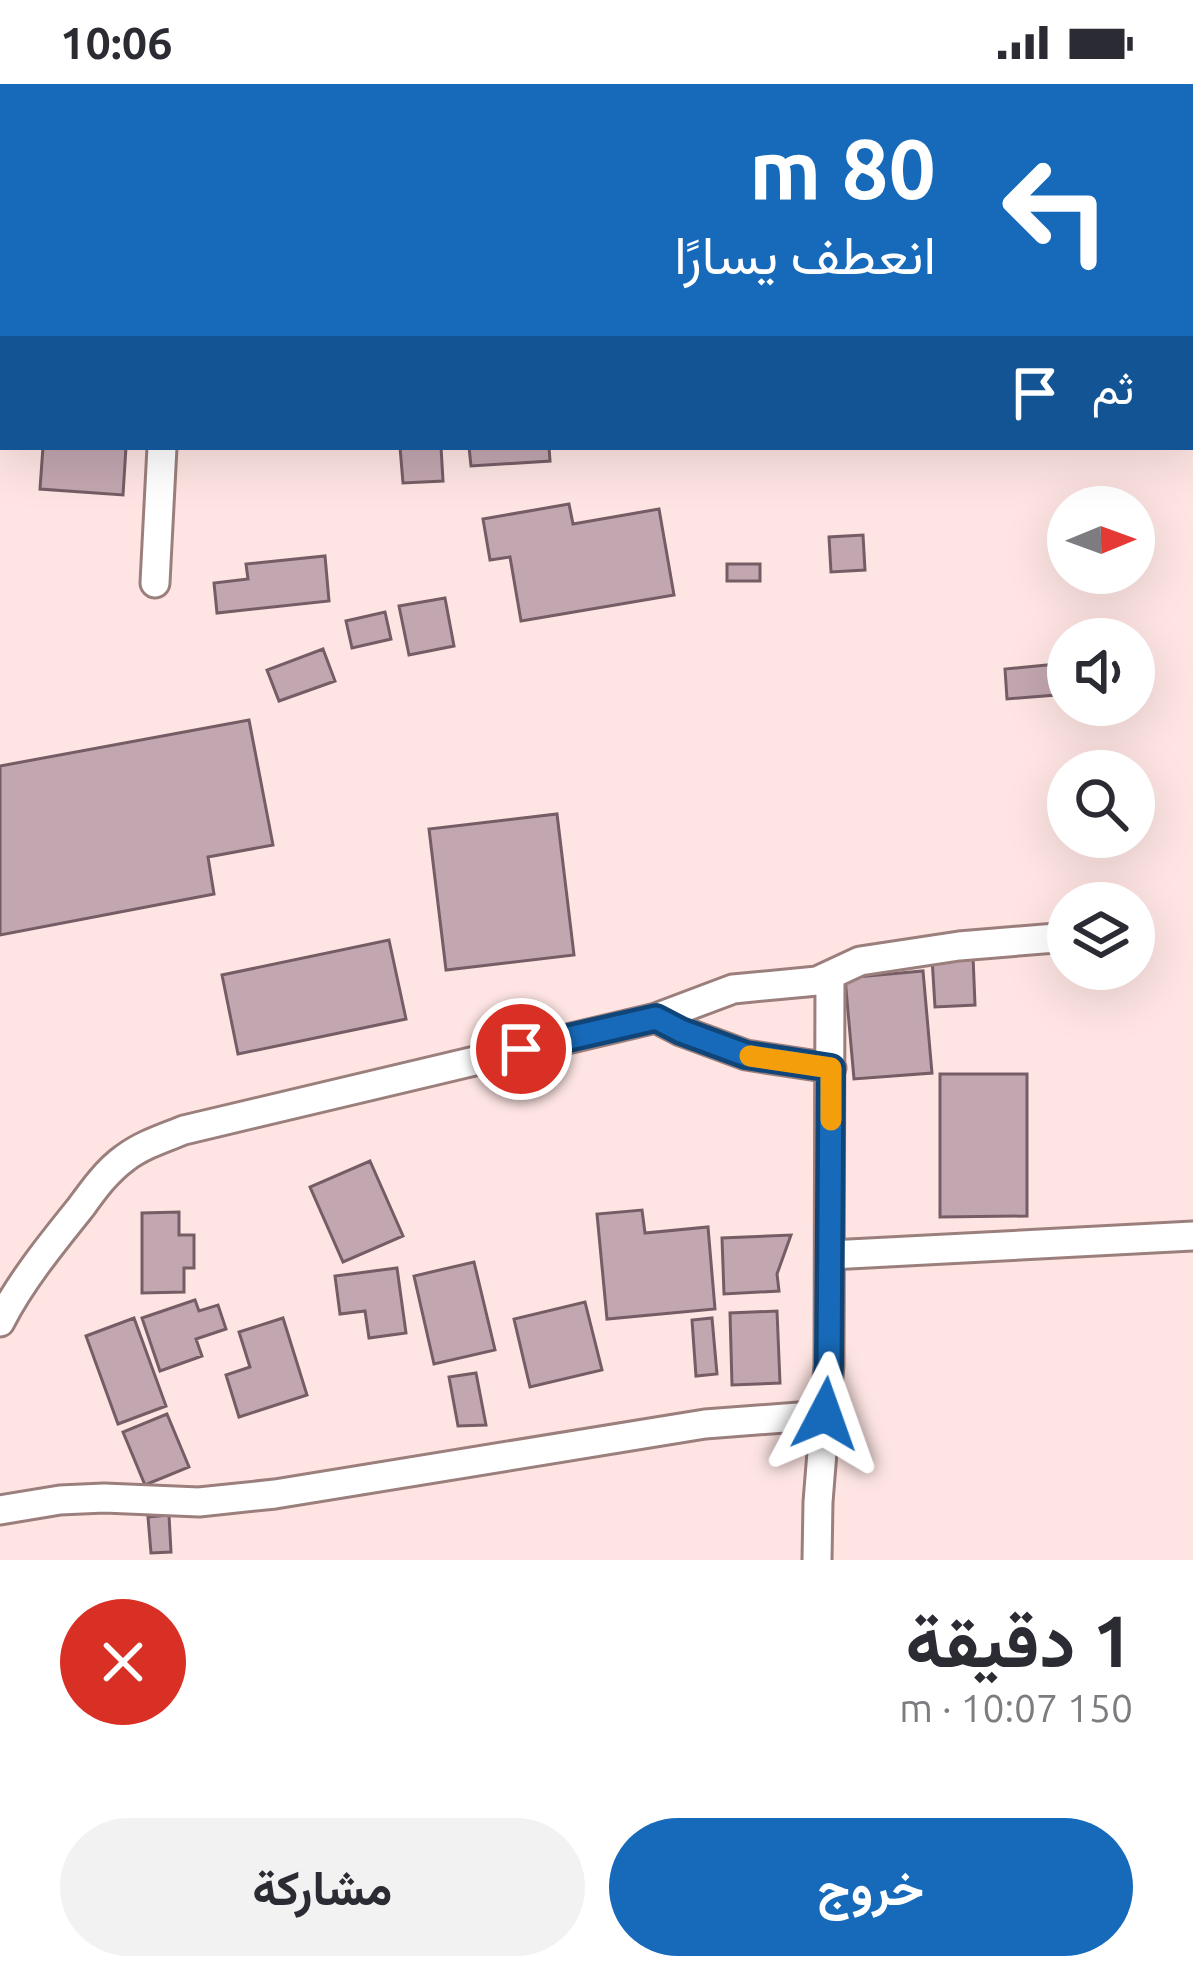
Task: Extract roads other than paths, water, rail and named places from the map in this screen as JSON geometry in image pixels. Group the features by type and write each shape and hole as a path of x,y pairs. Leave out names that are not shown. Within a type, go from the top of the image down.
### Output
{"street":[{"path":"155,583 162,450"},
{"path":"0,1322 105,1175 150,1143 184,1130 656,1018 733,989 802,985 860,961 1047,939"},
{"path":"817,1560 829,1365 830,977"},
{"path":"656,1018 746,1055 831,1068"},
{"path":"830,1255 1193,1236"},
{"path":"0,1510 60,1500 200,1502 274,1494 705,1424 825,1414"}]}
